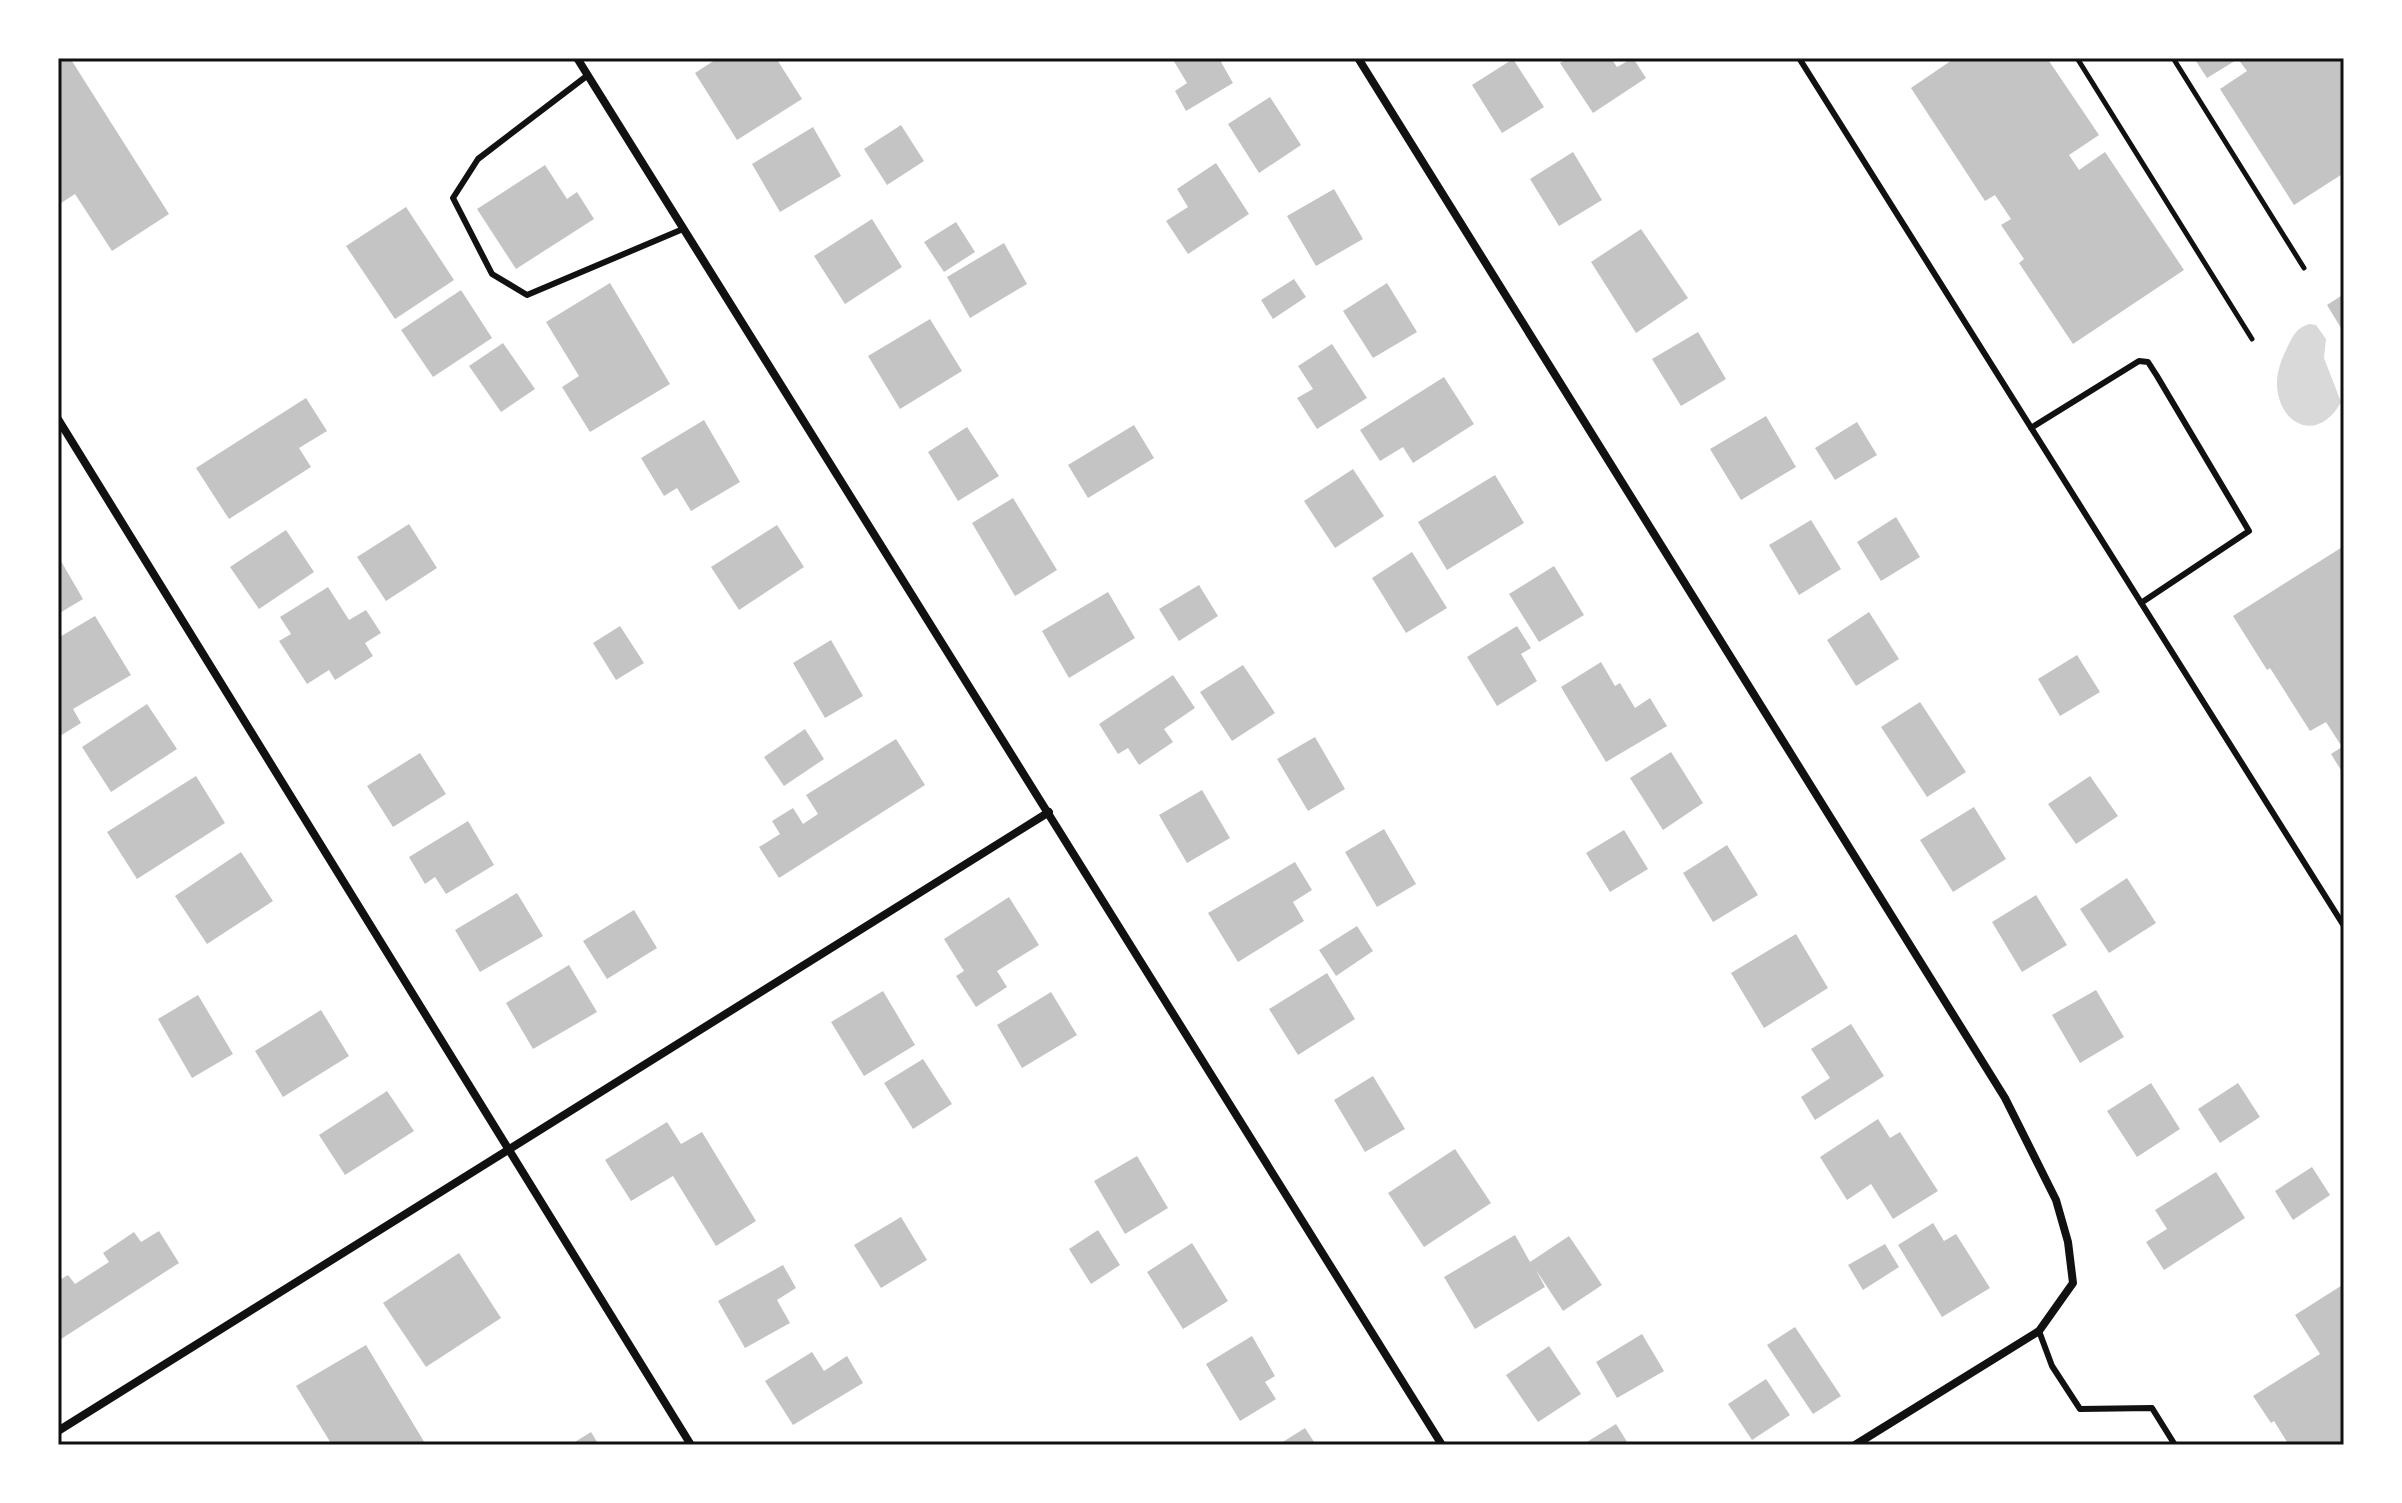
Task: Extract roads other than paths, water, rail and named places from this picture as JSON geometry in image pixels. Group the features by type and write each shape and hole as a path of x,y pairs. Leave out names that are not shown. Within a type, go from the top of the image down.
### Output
{"street":[{"path":"1358,58 2005,1098 2056,1200 2068,1242 2073,1283 2039,1331 1855,1445"},
{"path":"581,59 683,229 1442,1445"},
{"path":"58,419 691,1445"},
{"path":"58,1431 1049,812"}],"lane":[{"path":"1799,58 2344,926"},
{"path":"588,75 478,159 453,198 492,274 527,295 683,229"},
{"path":"2031,428 2139,361 2148,362 2157,376 2249,531 2141,603"},
{"path":"2039,1331 2052,1366 2080,1409 2152,1408 2175,1445"}]}
